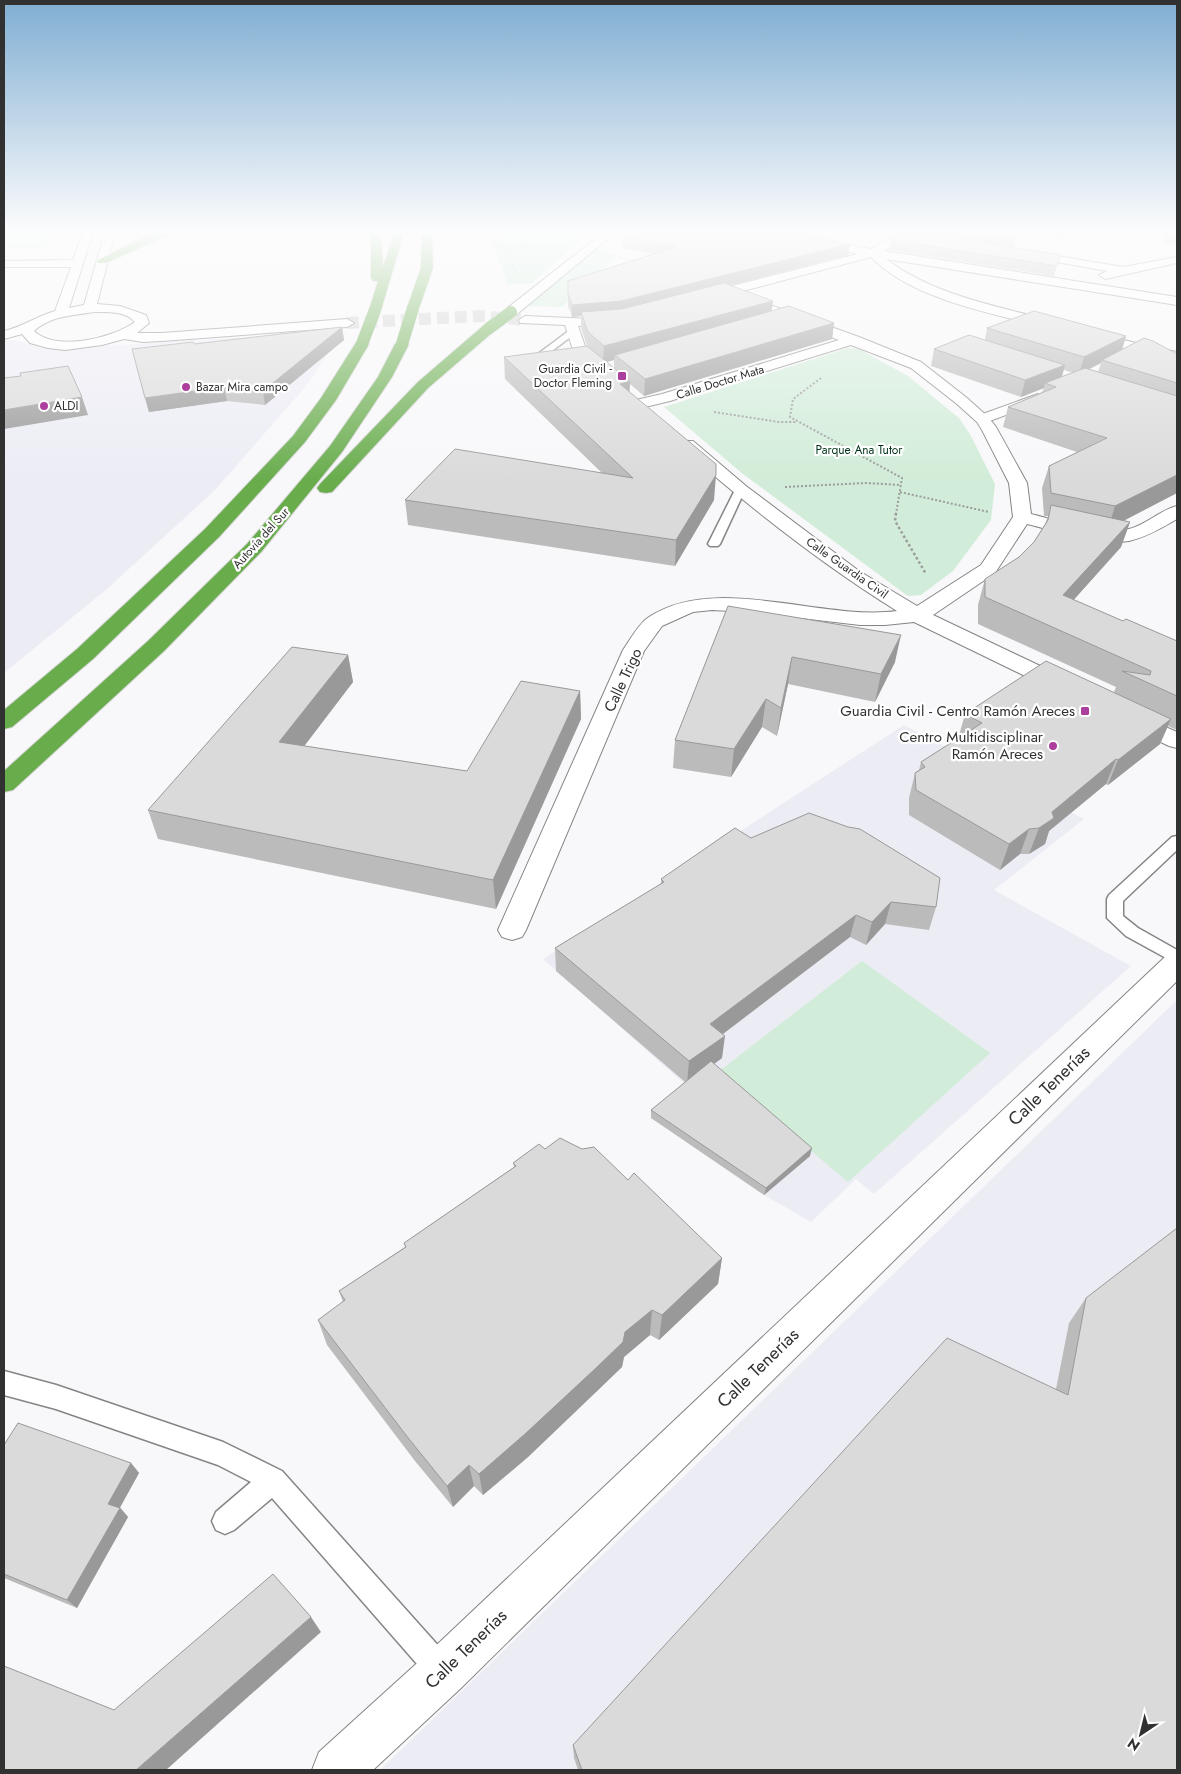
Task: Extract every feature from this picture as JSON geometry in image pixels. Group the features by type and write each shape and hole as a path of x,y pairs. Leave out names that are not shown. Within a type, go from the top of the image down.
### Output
{"highway":[{"path":"4,722 86,654 212,533 299,438 328,400 362,344 373,315"},
{"name":"Autovía del Sur","path":"4,784 156,646 254,548 336,449 385,378 402,344 410,315"},
{"path":"254,548 312,504 423,385 507,315"},
{"path":"4,704 86,654"}],"street":[{"path":"4,335 29,328 36,322 56,315"},
{"path":"20,347 46,343 86,344 125,335 142,323 141,318 137,315"},
{"path":"787,315 916,365 982,419 990,430 1018,483 1022,517 988,569 942,601 917,615"},
{"path":"1012,315 1140,349 1174,362"},
{"path":"771,322 790,316"},
{"path":"525,320 572,328 604,321"},
{"path":"1011,328 1029,320"},
{"path":"125,335 143,343 221,337 347,323"},
{"path":"29,328 27,332 29,337 46,343"},
{"path":"572,328 580,350 600,370 619,365"},
{"name":"Calle Doctor Mata","path":"600,370 636,399 665,398 854,340"},
{"path":"1123,358 1140,349"},
{"path":"916,365 932,358"},
{"path":"982,419 1054,391"},
{"name":"Calle Guardia Civil","path":"677,434 740,490 852,575 917,615 1078,693"},
{"path":"1022,517 1109,536 1126,536 1139,532 1177,511"},
{"name":"Calle Trigo","path":"512,930 634,650 654,622 689,606 712,604 749,606 860,619 885,619 917,615"},
{"path":"1114,711 1177,741"},
{"name":"Calle Tenerías","path":"336,1770 442,1672 1177,963"}],"lane":[{"path":"532,369 537,359 572,328"},
{"path":"714,544 740,490"},
{"path":"1177,841 1115,899 1115,918 1132,932 1177,958"},
{"path":"4,1383 56,1397 223,1454 273,1480 442,1672"},
{"path":"226,1521 273,1480"}],"path":[{"path":"823,377 794,399 790,418 902,478 895,521 942,601"},
{"path":"665,398 708,411 778,422 800,422"},
{"path":"740,490 821,484 901,485"},
{"path":"900,492 986,512 1022,517"}],"shaded area":[{"path":"337,331 325,358 306,386 215,490 107,589 4,673 4,340 15,340 38,347 72,348"},
{"path":"904,725 1084,819 994,890 1131,966 874,1194 856,1179 811,1222 764,1195 651,1118 688,1087 543,959"},
{"path":"1177,1000 1177,1770 380,1770"}],"green space":[{"name":"Parque Ana Tutor","path":"848,348 859,349 908,376 959,418 971,436 995,484 991,520 953,571 921,595 908,596 901,591 743,474 664,407"},
{"path":"862,961 990,1053 848,1182 718,1072"}],"building":[{"path":"582,315 721,315 604,346 588,332"},
{"path":"758,315 812,315 834,323 645,379 615,355"},
{"path":"1024,315 1048,315 1126,336 1084,357 987,328"},
{"path":"342,327 263,391 224,387 145,398 132,349 193,342 194,344"},
{"path":"969,335 1065,365 1025,380 934,349"},
{"path":"1144,338 1177,354 1177,383 1102,360"},
{"path":"587,346 630,381 620,384 716,464 716,475 676,540 405,500 455,449 633,478 504,357"},
{"path":"68,366 82,397 4,410 4,378 21,376 20,373"},
{"path":"1085,368 1177,396 1177,475 1115,506 1051,493 1049,466 1107,438 1008,407 1056,387 1045,383"},
{"path":"1051,505 1130,522 1063,595 1123,621 1126,619 1177,641 1177,696 1122,671 1150,675 1151,671 985,597 985,579 1019,557 1034,542 1048,520"},
{"path":"728,606 901,635 881,674 792,657 781,708 766,699 734,749 675,740"},
{"path":"292,647 348,655 279,742 467,771 521,681 580,691 493,880 148,810"},
{"path":"1046,661 1171,719 1118,760 1116,759 1052,812 1054,818 1039,828 1029,829 1009,844 916,790 915,773 925,767 921,762 982,723 965,714"},
{"path":"809,813 848,827 860,829 940,878 936,907 891,902 872,922 856,915 710,1024 725,1036 689,1061 555,948 664,882 661,879 735,828 751,838"},
{"path":"711,1061 812,1148 766,1188 651,1110"},
{"path":"560,1138 582,1149 594,1147 628,1180 634,1173 722,1258 662,1315 652,1310 625,1332 623,1342 525,1434 479,1474 469,1465 447,1486 318,1320 345,1300 339,1291 406,1247 404,1243 516,1166 513,1163 539,1144 545,1149"},
{"path":"1177,1228 1177,1770 582,1770 573,1745 947,1338 1068,1395 1086,1298"},
{"path":"18,1423 131,1463 108,1504 120,1508 67,1600 4,1574 4,1445"},
{"path":"273,1574 311,1617 136,1770 4,1770 4,1666 114,1710"}],"tunnel":[{"path":"347,323 478,316 525,320"}],"place":[{"name":"Guardia Civil - Doctor Fleming","path":"622,376"},
{"name":"Bazar Mira campo","path":"186,387"},
{"name":"ALDI","path":"44,406"},
{"name":"Guardia Civil - Centro Ramón Areces","path":"1085,711"},
{"name":"Centro Multidisciplinar Ramón Areces","path":"1053,746"}]}
